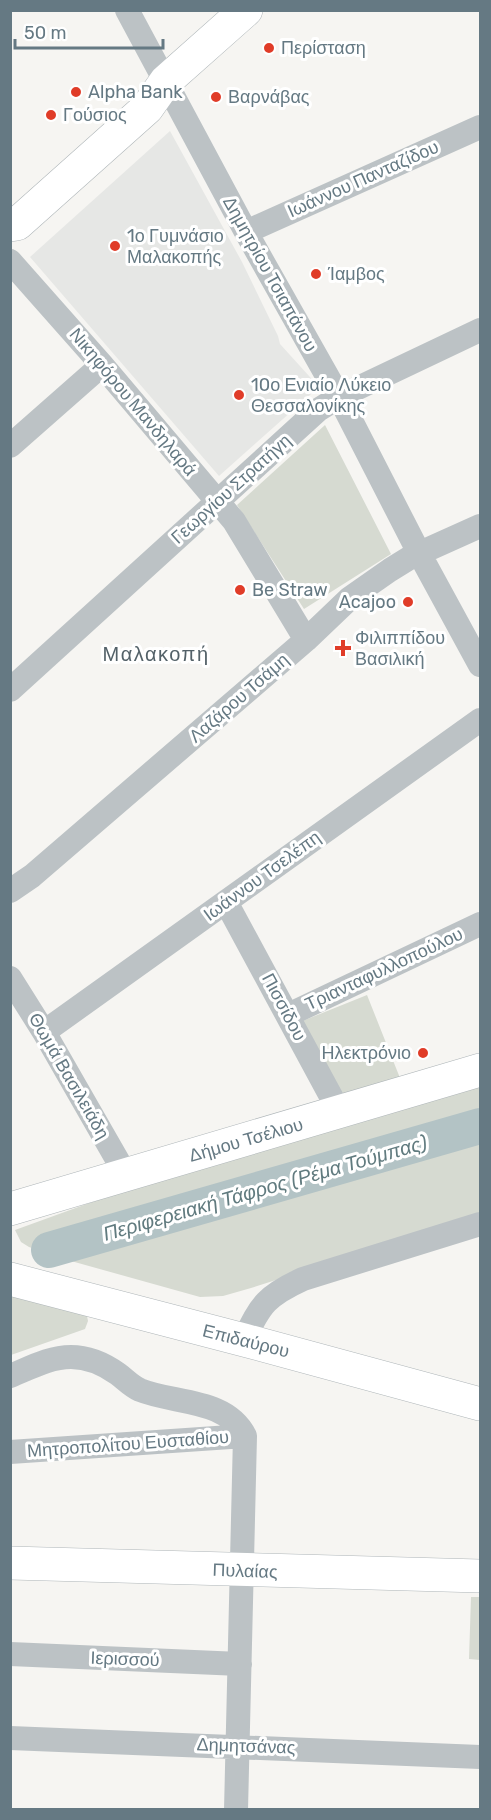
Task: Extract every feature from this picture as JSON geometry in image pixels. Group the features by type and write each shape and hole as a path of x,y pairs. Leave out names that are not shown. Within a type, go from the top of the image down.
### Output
{"street":[{"name":"Δημητρίου Τσιαπάνου","path":"127,10 246,232 339,397 419,554 480,665"},
{"path":"10,225 17,224 147,108 166,81 246,10"},
{"path":"10,210 138,94 166,81"},
{"name":"Ιωάννου Πανταζίδου","path":"246,232 480,127"},
{"name":"Νικηφόρου Μανδηλαρά","path":"10,261 102,365 237,525 306,640"},
{"name":"Γεωργίου Στρατήγη","path":"10,690 303,423 339,397 480,330"},
{"path":"10,446 102,365"},
{"name":"Λαζάρου Τσάμη","path":"10,891 32,876 306,640 350,598 390,570 480,526"},
{"name":"Ιωάννου Τσελέπη","path":"44,1032 480,720"},
{"name":"Πισσίδου","path":"226,902 340,1113"},
{"name":"Τριανταφυλλοπούλου","path":"288,1015 480,924"},
{"name":"Θωμά Βασιλειάδη","path":"10,978 44,1032 126,1175"},
{"name":"Δήμου Τσέλιου","path":"10,1209 480,1070"},
{"path":"244,1340 263,1305 273,1294 283,1288 303,1279 480,1224"},
{"name":"Επιδαύρου","path":"10,1279 480,1404"},
{"path":"10,1376 52,1358 86,1359 106,1366 141,1390 199,1404 226,1415 238,1424 245,1436 236,1809"},
{"name":"Μητροπολίτου Ευσταθίου","path":"10,1452 245,1436"},
{"name":"Πυλαίας","path":"10,1563 480,1576"},
{"name":"Ιερισσού","path":"10,1654 240,1664"},
{"name":"Δημητσάνας","path":"10,1738 480,1757"}],"shaded area":[{"path":"170,131 242,262 280,344 319,387 219,476 30,257"},
{"path":"325,425 391,554 304,609 237,505"},
{"path":"367,995 400,1078 338,1095 295,1024"},
{"path":"480,1086 480,1215 251,1288 223,1296 200,1297 29,1247 21,1242 15,1230 128,1189"},
{"path":"10,1286 87,1316 85,1329 11,1355"},
{"path":"471,1597 480,1597 480,1660 469,1659"}],"waterway":[{"name":"Περιφερειακή Τάφρος (Ρέμα Τούμπας)","path":"49,1250 480,1126"}],"place":[{"name":"Περίσταση","path":"269,48"},
{"name":"Alpha Bank","path":"76,92"},
{"name":"Βαρνάβας","path":"216,97"},
{"name":"Γούσιος","path":"51,115"},
{"name":"1ο Γυμνάσιο Μαλακοπής","path":"115,246"},
{"name":"Ίαμβος","path":"316,274"},
{"name":"10ο Ενιαίο Λύκειο Θεσσαλονίκης","path":"239,395"},
{"name":"Be Straw","path":"240,590"},
{"name":"Acajoo","path":"408,602"},
{"name":"Φιλιππίδου Βασιλική","path":"343,648"},
{"name":"Ηλεκτρόνιο","path":"423,1053"}],"district":[{"name":"Μαλακοπή","path":"156,654"}]}
